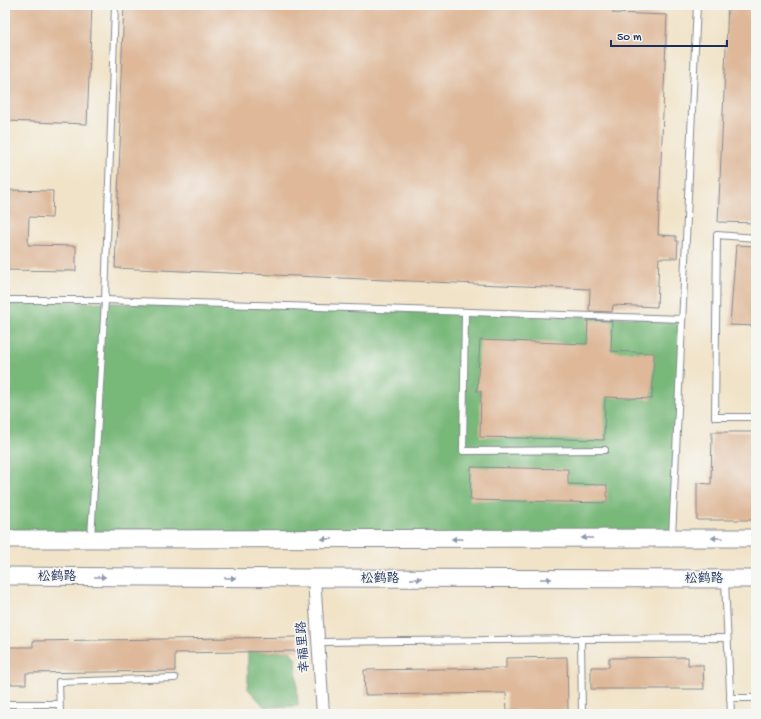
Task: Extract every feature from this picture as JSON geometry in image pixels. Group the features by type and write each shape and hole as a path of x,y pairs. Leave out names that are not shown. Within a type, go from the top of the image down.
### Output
{"main road":[{"path":"5,539 756,538"},
{"name":"松鹤路","path":"5,576 756,579"}],"street":[{"name":"幸福里路","path":"314,578 323,714"}],"lane":[{"path":"91,540 105,300 115,5"},
{"path":"672,538 697,5"},
{"path":"756,238 717,235 715,417 756,417"},
{"path":"5,300 105,300 682,319"},
{"path":"464,312 464,451 605,450"},
{"path":"725,579 730,714"},
{"path":"318,642 727,638"},
{"path":"581,639 582,714"},
{"path":"60,714 59,682 174,678"},
{"path":"730,698 756,698"},
{"path":"5,704 60,704"}],"green space":[{"path":"5,300 682,319 672,538 5,539"},
{"path":"290,651 296,660 298,706 265,707 248,689 248,652"}],"building":[{"path":"5,5 92,5 87,124 5,121"},
{"path":"124,5 613,5 613,13 667,15 658,235 676,236 676,241 678,241 677,258 659,258 657,307 613,305 612,312 589,311 590,289 115,268"},
{"path":"728,5 756,5 756,223 718,222"},
{"path":"5,190 53,191 52,218 29,217 28,245 76,246 76,271 5,270"},
{"path":"736,245 756,246 756,326 730,325"},
{"path":"588,320 612,321 611,351 654,353 652,399 605,397 604,440 480,437 481,391 477,391 480,340 587,344"},
{"path":"712,432 756,432 756,520 697,520 697,483 711,484"},
{"path":"471,467 568,469 568,484 607,485 607,503 470,500"},
{"path":"298,637 298,651 175,653 175,671 26,673 26,684 5,684 5,647 33,647 33,641"},
{"path":"567,657 568,710 507,710 506,693 365,695 364,670 506,668 506,658"},
{"path":"688,657 688,665 703,665 704,689 591,689 591,667 609,667 609,658"}]}
